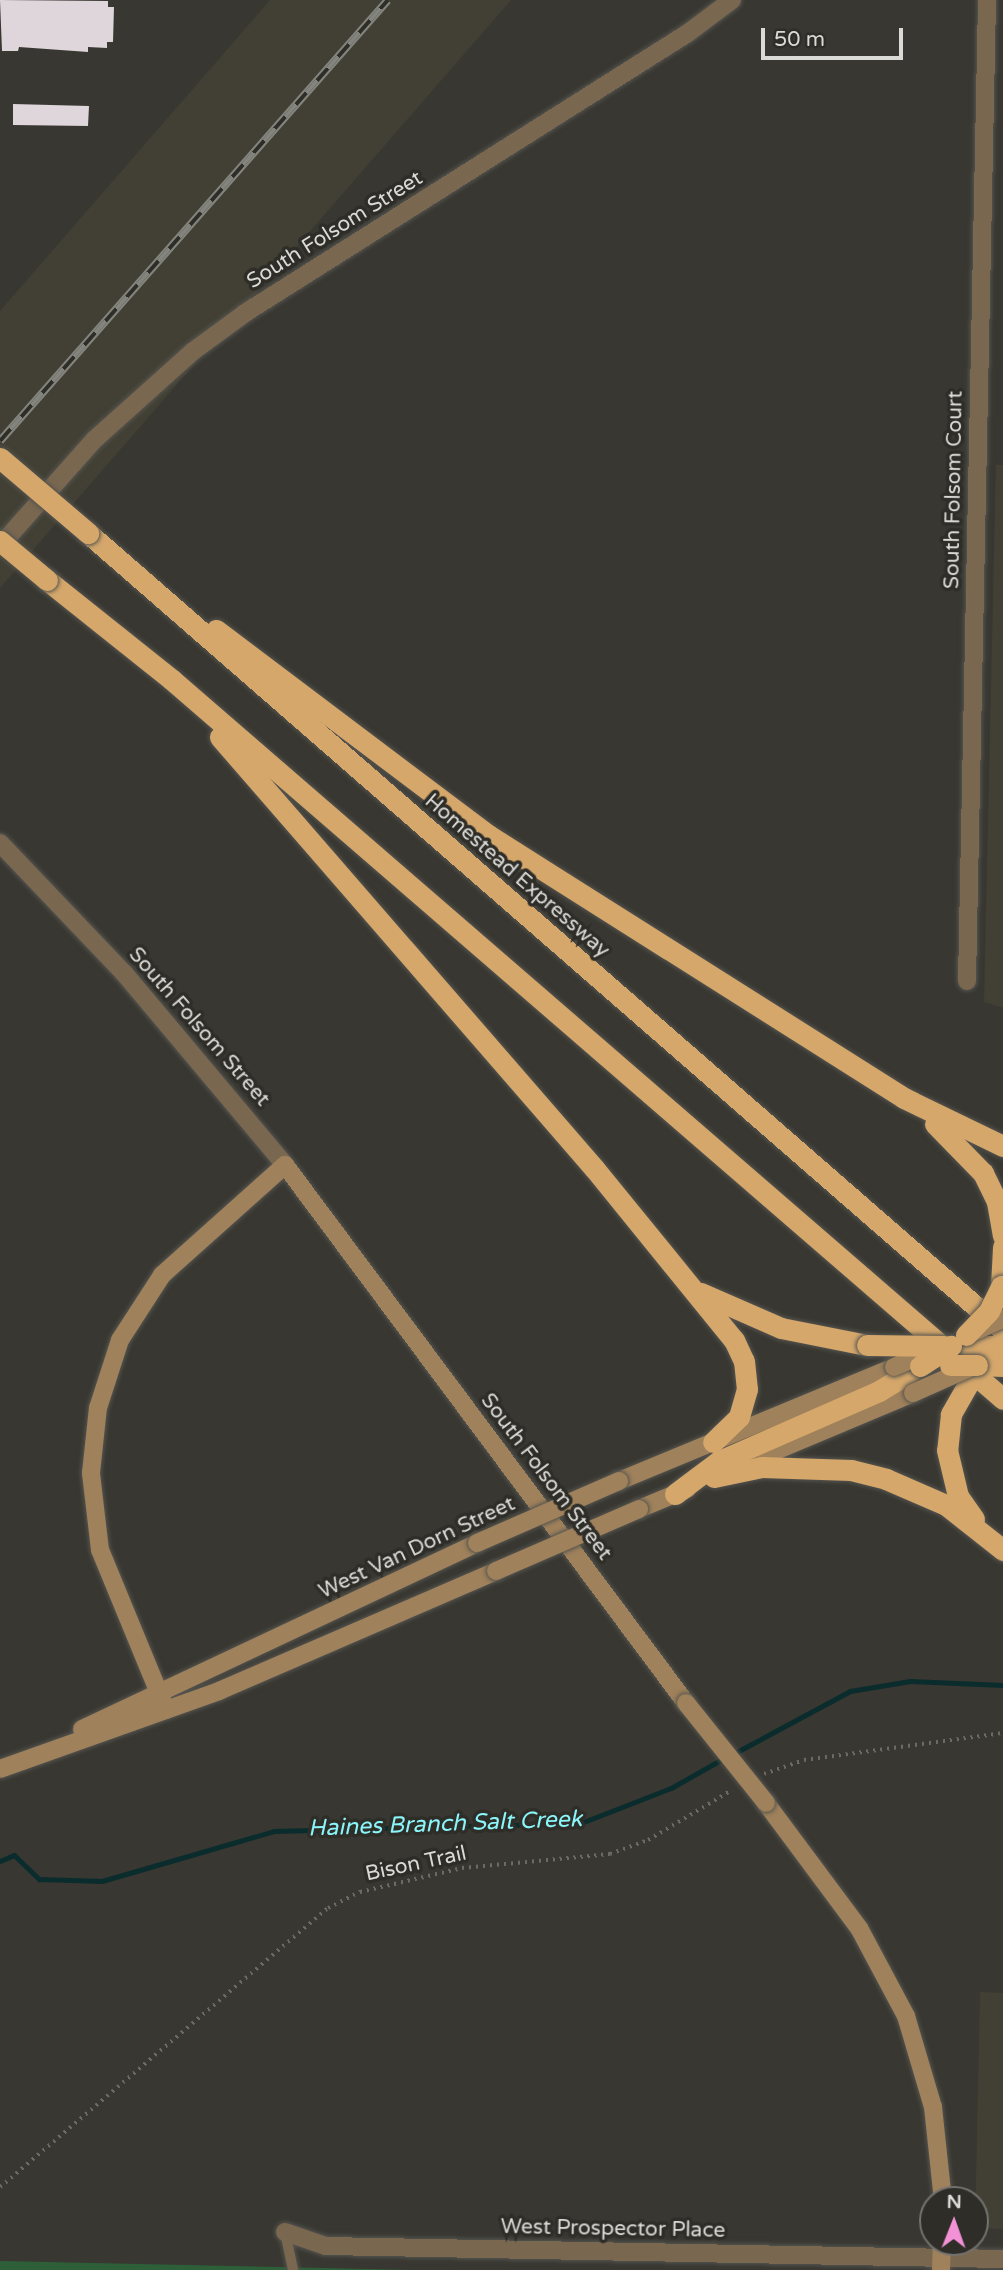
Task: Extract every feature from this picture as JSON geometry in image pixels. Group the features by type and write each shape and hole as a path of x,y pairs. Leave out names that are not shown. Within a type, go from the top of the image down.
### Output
{"highway":[{"name":"Homestead Expressway","path":"0,458 1003,1330"},
{"path":"88,533 488,835 904,1098 1003,1146"},
{"path":"0,543 171,680 1003,1399"},
{"path":"171,680 594,1168 734,1340 744,1361 747,1390 742,1410 734,1424 713,1443"},
{"path":"904,1098 975,1161 997,1202 1003,1235"},
{"path":"675,1494 719,1461 920,1366 954,1342 989,1311 1001,1286 1003,1247"},
{"path":"681,1275 705,1296 747,1316 781,1328 867,1345 954,1342 995,1357"},
{"path":"920,1366 995,1357"},
{"path":"995,1357 965,1385 949,1422 947,1450 958,1496 999,1545"},
{"path":"714,1477 762,1467 851,1470 914,1489 968,1519 999,1545"}],"main road":[{"path":"163,1702 100,1550 91,1473 97,1408 120,1340 162,1275 285,1165"},
{"name":"South Folsom Street","path":"285,1165 686,1703 859,1928 906,2016 933,2108 941,2186"},
{"name":"West Van Dorn Street","path":"5,1767 496,1571 714,1477 898,1377 954,1342 1003,1319"},
{"name":"West Van Dorn Street","path":"163,1702 477,1543 619,1481 713,1443 898,1377 995,1357"}],"street":[{"name":"South Folsom Street","path":"0,543 94,440 192,352 257,306 688,33 733,0"},
{"name":"South Folsom Court","path":"967,981 987,0"},
{"name":"South Folsom Street","path":"0,843 124,973 285,1165"},
{"name":"West Prospector Place","path":"285,2232 326,2246 1003,2259"}],"lane":[{"path":"285,2232 293,2270"}],"path":[{"path":"751,1780 804,1760 1003,1733"},
{"name":"Bison Trail","path":"0,2187 328,1908 360,1892 462,1868 610,1854 648,1840 740,1786"}],"shaded area":[{"path":"270,0 511,0 0,588 0,311"},
{"path":"996,465 1003,465 1003,1008 984,1002"},
{"path":"980,1992 1003,1993 1003,2229 989,2228 989,2186 976,2186"}],"green space":[{"path":"0,2261 416,2270 0,2270"}],"building":[{"path":"0,0 108,1 108,7 114,7 113,42 107,42 107,48 88,47 88,52 19,47 18,51 2,51"},
{"path":"13,104 89,106 88,126 13,125"}],"waterway":[{"name":"Haines Branch Salt Creek","path":"733,1754 850,1691 910,1681 1003,1685"},
{"name":"Haines Branch Salt Creek","path":"0,1861 14,1855 39,1879 102,1881 274,1831 581,1823 671,1788 724,1758"}],"railway":[{"path":"0,441 388,0"}]}
